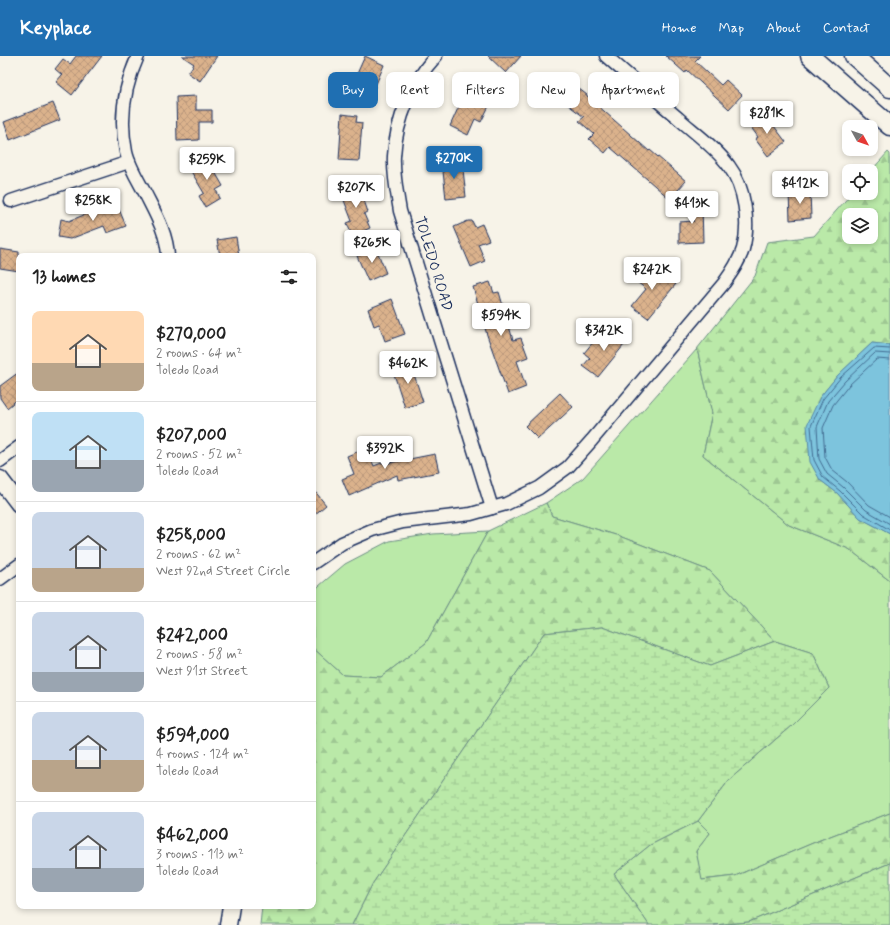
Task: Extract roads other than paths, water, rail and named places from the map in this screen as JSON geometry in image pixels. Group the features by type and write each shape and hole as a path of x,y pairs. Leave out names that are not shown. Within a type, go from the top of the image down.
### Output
{"main road":[{"path":"810,56 890,126"},
{"path":"854,56 890,88"}],"street":[{"path":"138,56 130,73 123,99 123,125 126,151 129,162 161,223 168,253"},
{"name":"TOLEDO ROAD","path":"436,56 418,80 406,104 400,124 394,157 396,184 400,211 492,508"},
{"path":"316,561 342,543 372,530 403,522 471,514 506,504 539,488 568,467 736,267 743,249 746,230 745,210 740,188 730,167 713,149 606,56"},
{"path":"11,201 129,162"},
{"path":"0,461 16,449"},
{"path":"0,478 16,500"},
{"path":"0,579 16,567"},
{"path":"228,925 231,909"}],"water":[{"path":"872,343 890,345 890,534 860,518 837,493 820,480 810,462 807,425 820,397 838,375"}]}
